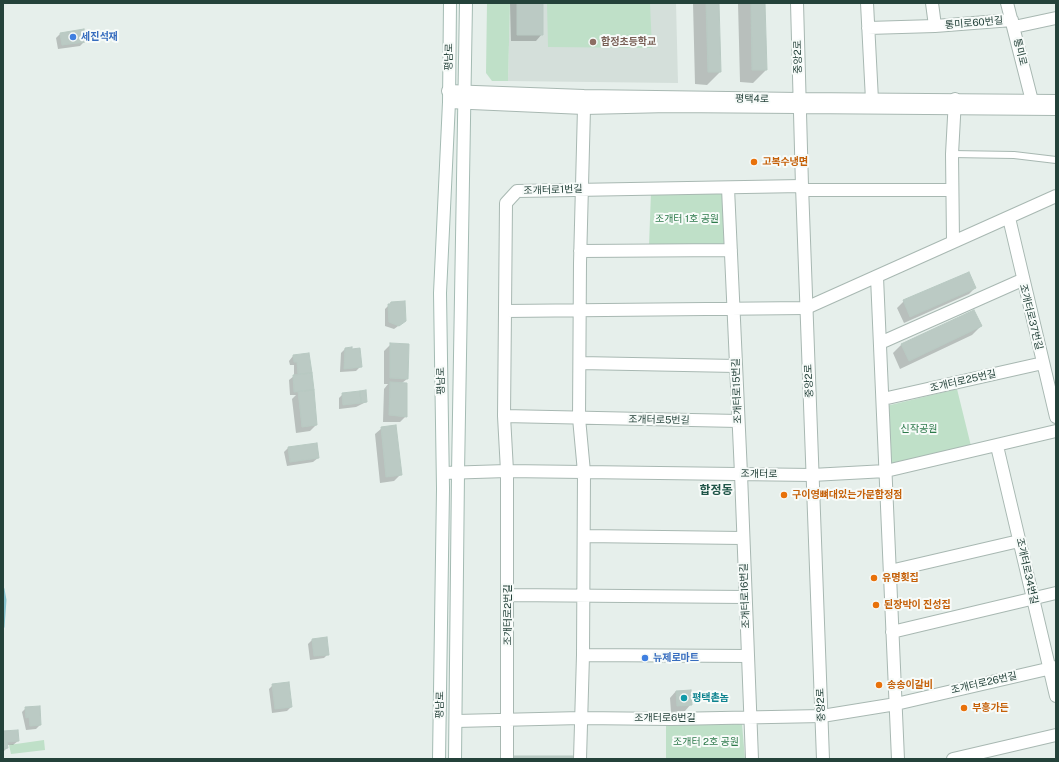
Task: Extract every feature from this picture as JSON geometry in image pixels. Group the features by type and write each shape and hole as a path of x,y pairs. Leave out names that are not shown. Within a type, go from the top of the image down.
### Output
{"street":[{"name":"평남로","path":"439,759 443,473 440,293 448,96 450,3"},
{"name":"평남로","path":"455,759 466,3"},
{"name":"중앙2로","path":"797,3 806,308 823,759"},
{"path":"868,3 872,100"},
{"name":"통미로60번길","path":"932,3 936,26"},
{"name":"통미로","path":"1007,3 1032,101"},
{"name":"통미로60번길","path":"868,28 1013,24 1056,18"},
{"name":"평택4로","path":"448,96 584,96 800,104 872,100 1056,109"},
{"name":"평택4로","path":"464,96 584,108 800,104 954,104 1056,101"},
{"path":"953,241 952,154 954,104"},
{"path":"580,759 583,655 582,596 584,472 580,418 580,251 584,108"},
{"name":"조개터로15번길","path":"728,188 738,421 742,474"},
{"path":"802,188 952,190"},
{"name":"조개터로1번길","path":"507,471 504,416 506,203 517,191 582,189 802,188"},
{"path":"505,311 806,308 1056,196"},
{"name":"조개터로37번길","path":"1008,218 1056,416"},
{"path":"580,251 731,250"},
{"path":"877,277 898,759"},
{"path":"880,343 1022,280"},
{"path":"580,363 736,366"},
{"name":"조개터로25번길","path":"883,399 1042,363"},
{"name":"조개터로5번길","path":"504,416 738,421"},
{"name":"조개터로","path":"443,473 507,471 812,475 886,471 1056,431"},
{"name":"조개터로34번길","path":"997,446 1033,598 1053,667 1056,696"},
{"name":"조개터로2번길","path":"507,471 507,759"},
{"name":"조개터로16번길","path":"742,474 742,538 752,759"},
{"path":"584,536 742,538"},
{"path":"890,571 1020,541"},
{"path":"892,632 1056,593"},
{"path":"508,595 745,597"},
{"path":"583,655 748,656"},
{"name":"조개터로26번길","path":"822,716 896,704 1053,667"},
{"path":"750,718 822,716"},
{"name":"조개터로6번길","path":"456,721 581,718 750,718"},
{"path":"953,759 1056,735"}],"lane":[{"path":"952,154 1014,155 1056,160"}],"shaded area":[{"name":"합정초등학교","path":"510,3 676,3 678,83 508,81"}],"green space":[{"path":"487,3 510,3 508,81 492,81 486,73"},
{"path":"547,3 650,3 652,48 548,47"},
{"name":"조개터 1호 공원","path":"723,191 724,245 649,246 651,192"},
{"name":"신작공원","path":"957,389 971,446 888,467 882,407"},
{"name":"조개터 2호 공원","path":"742,724 745,759 666,759 666,725"},
{"path":"44,740 45,750 11,754 9,745"}],"building":[{"path":"517,3 543,3 543,35 517,35"},
{"path":"706,3 719,3 721,72 708,72"},
{"path":"751,3 765,3 767,70 752,70"},
{"name":"세진석재","path":"84,29 85,42 62,45 60,33"},
{"path":"969,272 976,288 910,317 903,300"},
{"path":"405,301 406,321 399,326 389,322 388,304 391,302"},
{"path":"974,310 982,326 909,361 901,344"},
{"path":"390,343 409,344 408,379 390,378"},
{"path":"352,347 352,349 360,348 362,367 344,369 345,348"},
{"path":"309,353 312,373 298,374 297,362 294,362 293,355"},
{"path":"312,373 314,390 294,392 293,375"},
{"path":"390,382 407,383 407,417 389,415"},
{"path":"314,390 317,425 302,427 298,391"},
{"path":"366,390 367,402 361,403 360,391"},
{"path":"360,391 361,403 343,405 342,393"},
{"path":"396,425 402,475 386,477 381,427"},
{"path":"317,443 319,458 290,462 288,447"},
{"path":"327,637 329,655 314,656 312,639"},
{"path":"289,682 292,707 275,709 272,684"},
{"name":"평택촌놈","path":"691,690 692,705 677,706 676,691"},
{"path":"40,706 41,725 30,726 29,717 26,718 25,707"},
{"path":"18,730 19,741 7,742 8,748 3,749 3,731"},
{"path":"509,756 574,756 574,759 509,759"}],"waterway":[{"path":"3,589 5,600 3,627"}],"place":[{"name":"세진석재","path":"73,37"},
{"name":"합정초등학교","path":"593,42"},
{"name":"고복수냉면","path":"754,162"},
{"name":"구이영뼈대있는가문합정점","path":"784,495"},
{"name":"유명횟집","path":"874,578"},
{"name":"된장박이 진성집","path":"876,605"},
{"name":"뉴제로마트","path":"645,658"},
{"name":"송송이갈비","path":"879,685"},
{"name":"평택촌놈","path":"684,698"},
{"name":"부흥가든","path":"964,708"}],"district":[{"name":"합정동","path":"716,490"}]}
